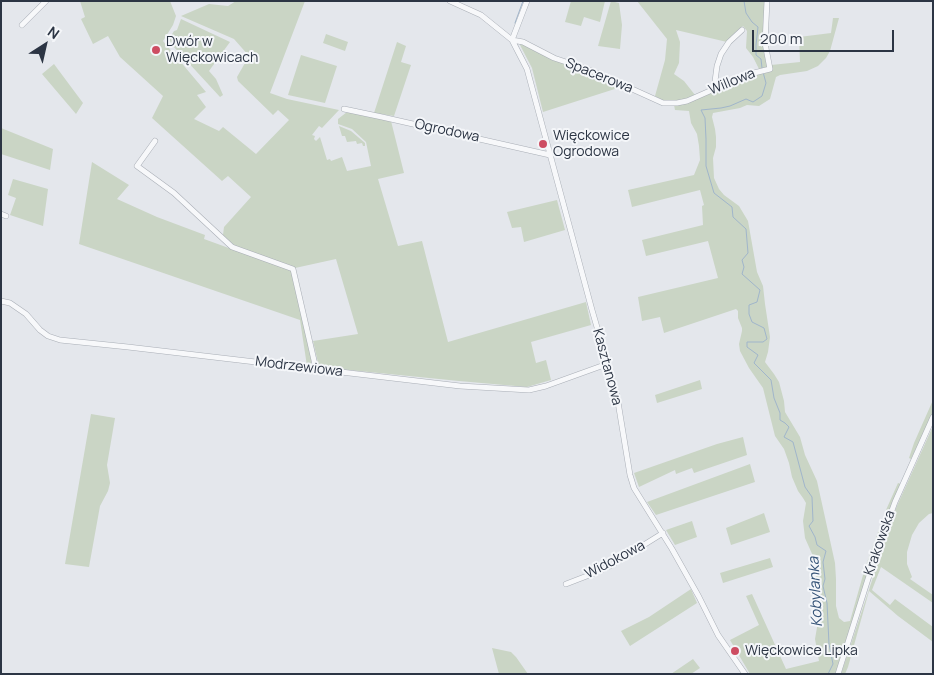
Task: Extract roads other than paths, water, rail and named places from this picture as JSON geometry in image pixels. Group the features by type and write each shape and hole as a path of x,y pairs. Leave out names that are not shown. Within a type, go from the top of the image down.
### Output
{"street":[{"path":"22,25 46,1"},
{"path":"450,1 481,15 512,40 526,1"},
{"name":"Willowa","path":"687,100 714,88 770,69 765,43 767,1"},
{"path":"714,88 721,54 742,30"},
{"name":"Spacerowa","path":"512,40 523,42 554,58 590,70 663,103 677,103 687,100"},
{"name":"Kasztanowa","path":"512,40 527,69 617,396 630,475 634,488 663,533 718,635 745,674"},
{"name":"Ogrodowa","path":"344,109 550,154"},
{"path":"155,141 137,166 174,193 232,247 293,269 316,369"},
{"name":"Modrzewiowa","path":"1,301 10,303 26,314 48,336 60,340 475,388 528,390 546,386 607,364"},
{"name":"Krakowska","path":"838,674 874,560 895,502 933,417"},
{"name":"Widokowa","path":"566,584 610,566 663,533"}],"waterway":[{"path":"515,23 523,1"},
{"name":"Kobylanka","path":"744,1 746,13 758,27 756,55 761,59 762,68"},
{"name":"Kobylanka","path":"763,72 766,83 762,96 753,102 746,99 730,106 701,110 705,118 706,166 714,193 732,207 733,217 746,229 748,253 742,260 744,267 742,274 760,290 757,302 749,305 749,314 752,322 764,328 767,339 763,342 747,342 747,347 758,355 754,363 771,380 774,398 780,413 780,420 789,427 784,437 793,442 805,487 812,497 813,521 809,526 817,545 826,551 823,562 825,579 823,586 827,603 829,644 833,664 828,674"}],"place":[{"name":"Dwór w Więckowicach","path":"156,50"},
{"name":"Więckowice Ogrodowa","path":"543,144"},
{"name":"Więckowice Lipka","path":"735,651"}]}
